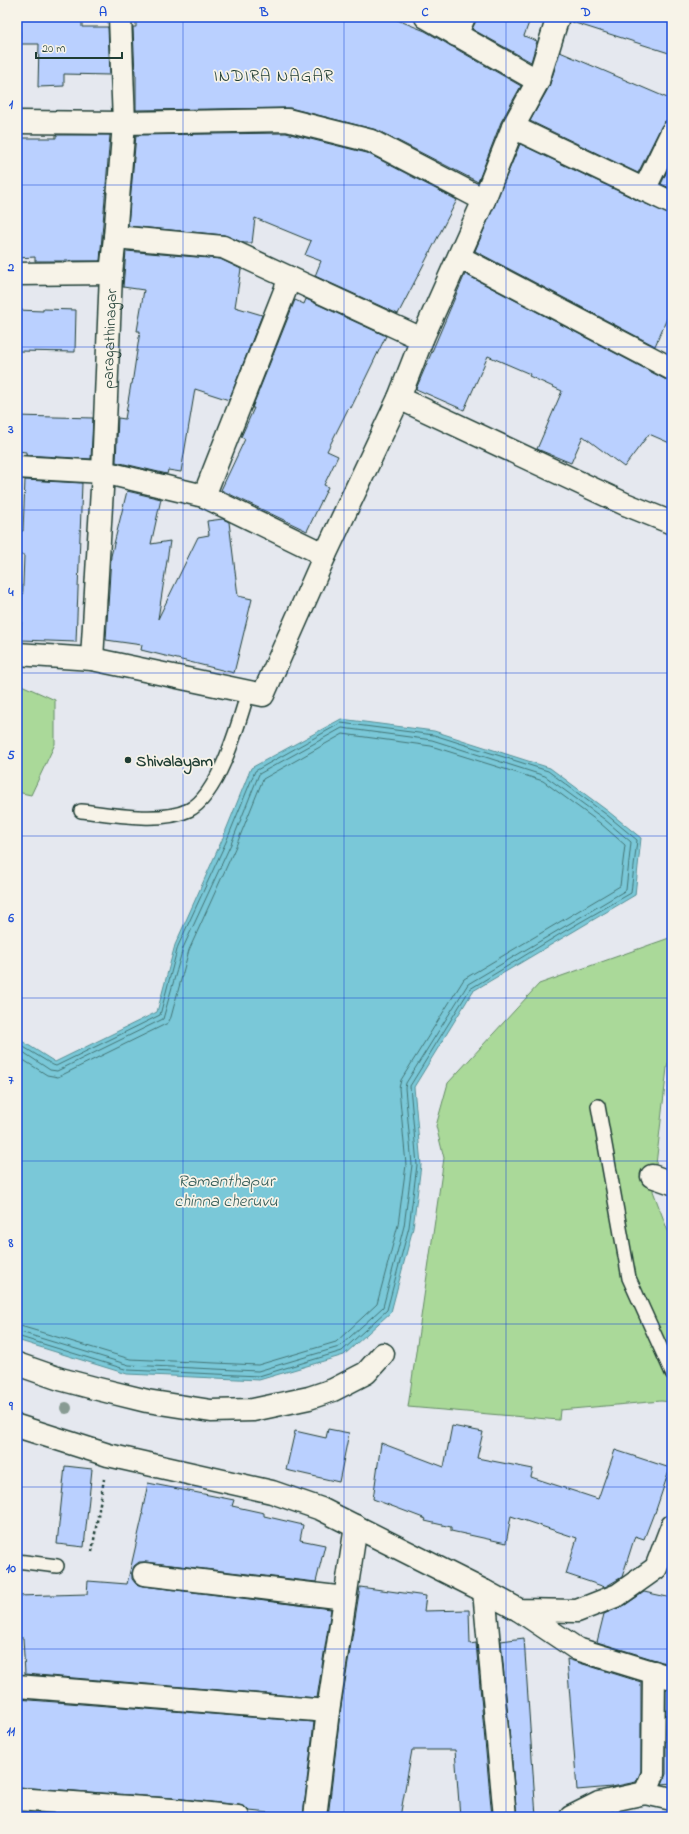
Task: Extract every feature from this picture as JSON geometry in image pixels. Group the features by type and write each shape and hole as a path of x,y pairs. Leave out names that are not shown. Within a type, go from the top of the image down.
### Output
{"street":[{"name":"paragathinagar","path":"92,659 103,472 111,273 124,123 120,17"},
{"path":"426,17 460,26 538,81"},
{"path":"17,654 92,659 262,695 399,398 422,339 484,200 513,127 538,81 558,17"},
{"path":"17,122 124,123 287,120 371,141 484,200"},
{"path":"513,127 672,203"},
{"path":"644,190 672,132"},
{"path":"115,237 223,248 422,339"},
{"path":"459,256 672,369"},
{"path":"17,274 111,273"},
{"path":"204,496 290,278"},
{"path":"399,398 626,504 672,523"},
{"path":"17,467 103,472 204,496 325,556"},
{"path":"17,1364 60,1380 147,1401 211,1411 253,1410 309,1398 333,1390 366,1373 383,1354"},
{"path":"17,1426 108,1455 272,1492 321,1509 519,1610 577,1649 663,1675 652,1774 644,1793"},
{"path":"315,1817 328,1711 356,1526"},
{"path":"519,1610 577,1610 618,1595 664,1568 672,1526"},
{"path":"144,1574 345,1598"},
{"path":"484,1591 505,1817"},
{"path":"17,1686 328,1711"},
{"path":"571,1817 599,1803 644,1793 672,1799"},
{"path":"17,1799 172,1810 238,1817"}],"lane":[{"path":"81,811 153,817 190,810 207,794 221,769 234,738 248,692"},
{"path":"598,1106 629,1278 672,1373"},
{"path":"17,1561 58,1566"}],"path":[{"path":"92,1552 108,1455"}],"green space":[{"path":"17,683 55,700 55,744 31,795 17,792"},
{"path":"672,937 672,1048 667,1068 653,1191 672,1242 672,1402 661,1401 560,1410 559,1420 408,1407 444,1158 436,1126 448,1083 539,984"}],"water":[{"name":"Ramanthapur chinna cheruvu","path":"341,719 434,731 550,768 641,838 635,895 473,991 414,1087 421,1165 413,1228 391,1312 344,1355 259,1380 127,1374 17,1340 17,1038 55,1062 157,1012 175,945 222,840 251,768"}],"building":[{"path":"20,17 82,17 82,27 108,27 110,75 64,74 64,86 38,87 39,44 20,44"},
{"path":"136,17 390,17 425,31 521,86 501,122 478,182 377,130 290,108 136,110 136,75 133,27 136,27"},
{"path":"478,17 531,17 524,36 537,41 531,62 472,29"},
{"path":"573,17 672,17 672,54 572,22"},
{"path":"560,52 672,100 672,120 665,121 661,127 638,173 530,121 549,87"},
{"path":"286,133 367,153 457,200 398,314 315,276 321,261 305,255 311,241 255,218 252,243 244,243 224,235 128,226 136,135"},
{"path":"56,135 110,135 100,261 35,261 35,257 17,258 17,197 21,197 20,138 56,138"},
{"path":"520,144 639,201 672,215 672,307 655,346 475,251"},
{"path":"672,161 672,189 661,184"},
{"path":"126,251 220,259 241,269 235,307 262,315 229,400 195,389 181,472 168,470 167,474 116,462 118,418 125,419 140,331 137,331 144,290 123,287"},
{"path":"465,274 672,383 672,444 649,434 624,467 583,436 571,463 537,449 562,391 529,376 530,374 488,356 464,410 416,389"},
{"path":"306,299 386,336 351,408 349,407 327,451 338,456 324,485 328,487 307,531 221,490 245,439 241,437 254,408 252,408 295,300 304,304"},
{"path":"43,309 76,310 75,352 17,351 17,310 43,311"},
{"path":"17,416 93,418 91,459 26,455 26,452 17,451"},
{"path":"25,480 82,483 76,642 21,640 24,555 19,555 20,531 23,531"},
{"path":"127,491 161,499 151,544 170,541 158,619 198,537 209,535 207,521 223,519 229,522 238,596 252,599 234,673 141,650 142,645 106,640 111,556"},
{"path":"452,1426 483,1432 477,1458 533,1469 531,1477 598,1499 615,1450 670,1468 655,1513 644,1539 635,1536 622,1577 605,1587 566,1574 577,1538 511,1516 506,1543 451,1531 451,1527 425,1521 426,1519 373,1499 381,1443 444,1467"},
{"path":"328,1429 349,1433 339,1482 286,1470 295,1431 326,1438"},
{"path":"65,1466 92,1469 84,1547 57,1544"},
{"path":"148,1483 234,1500 232,1506 264,1513 264,1516 303,1525 300,1540 325,1545 316,1582 145,1562 139,1562 134,1566 132,1573 132,1579 136,1584 143,1586 331,1609 317,1698 25,1674 23,1638 17,1638 17,1596 87,1594 88,1581 127,1584 143,1514"},
{"path":"360,1587 426,1596 424,1611 469,1610 470,1644 476,1643 492,1817 460,1817 455,1750 412,1750 400,1817 328,1817 340,1713"},
{"path":"644,1592 672,1598 672,1665 597,1642 604,1614 625,1605"},
{"path":"524,1638 536,1817 517,1817 501,1641"},
{"path":"567,1659 641,1682 641,1771 636,1782 612,1787 577,1790"},
{"path":"666,1689 672,1690 672,1783 662,1784 666,1774"},
{"path":"17,1699 314,1722 303,1816 249,1811 245,1807 239,1805 173,1798 17,1787"},
{"path":"17,1812 94,1817 17,1817"}],"place":[{"name":"Shivalayam","path":"128,760"}],"district":[{"name":"INDIRA NAGAR","path":"274,75"}]}
